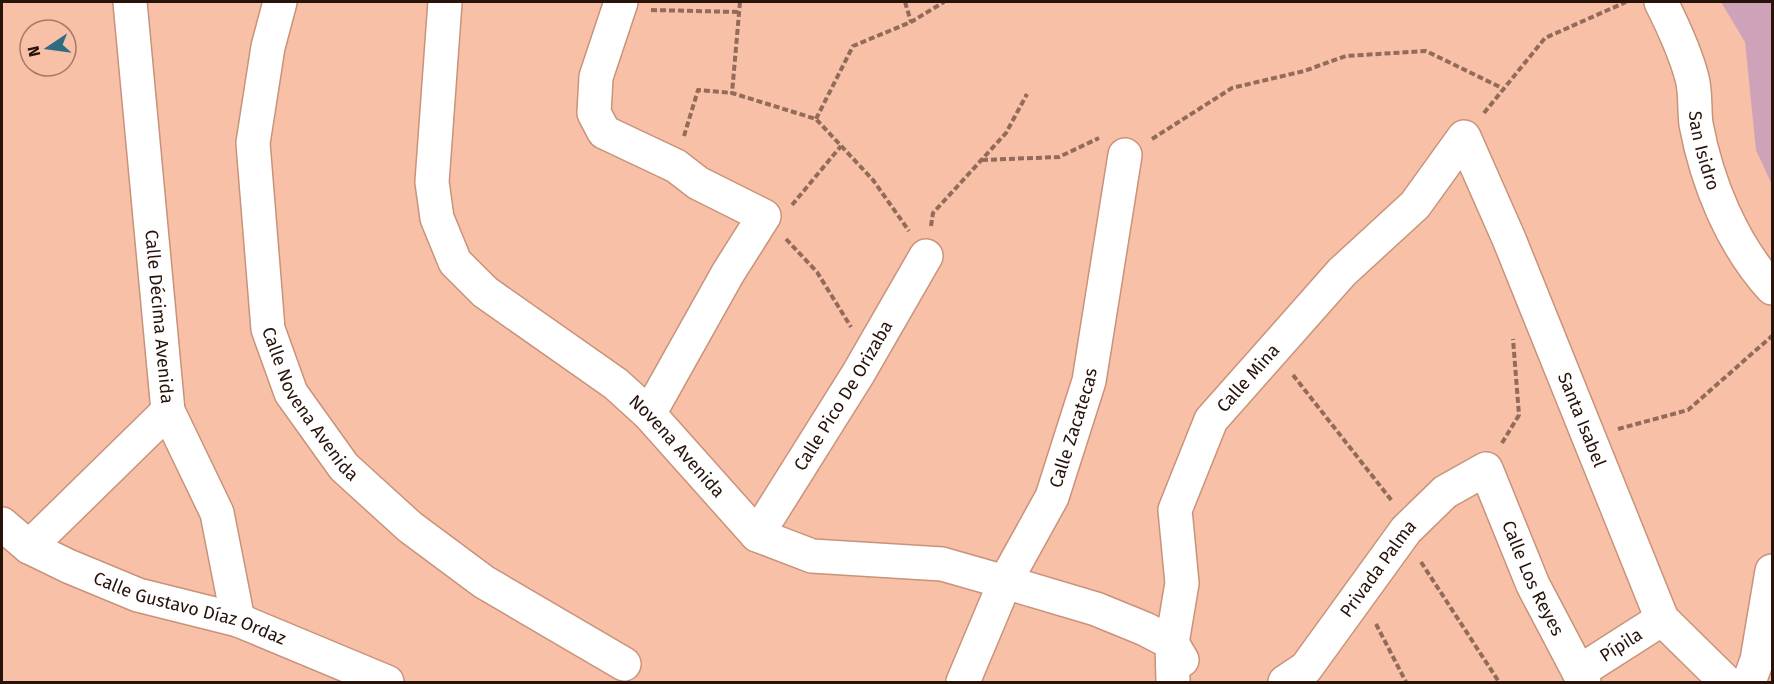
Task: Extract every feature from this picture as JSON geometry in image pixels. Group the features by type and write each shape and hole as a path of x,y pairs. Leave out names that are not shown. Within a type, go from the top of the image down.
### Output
{"street":[{"name":"Calle Décima Avenida","path":"130,2 168,411 217,513 238,620"},
{"name":"Calle Novena Avenida","path":"280,2 267,47 253,143 268,329 291,393 344,466 410,527 484,582 624,664"},
{"name":"Novena Avenida","path":"445,2 432,182 437,218 455,262 485,292 616,384 649,414 758,535 812,556 942,564 1096,609 1145,628 1172,643"},
{"name":"San Isidro","path":"1660,2 1678,38 1693,79 1696,124 1720,209 1760,275 1773,288"},
{"path":"621,6 596,77 594,112 604,132 676,166 698,183 769,221 728,273 649,414"},
{"name":"Santa Isabel","path":"1464,137 1509,239 1662,619 1726,682"},
{"name":"Calle Mina","path":"1173,682 1172,643 1182,583 1175,510 1211,420 1342,272 1414,204 1464,137"},
{"name":"Calle Zacatecas","path":"963,682 1005,582 1052,496 1089,381 1129,153"},
{"name":"Calle Pico De Orizaba","path":"758,535 868,356 926,256"},
{"path":"29,548 168,411"},
{"name":"Privada Palma","path":"1285,682 1306,669 1406,530 1445,492 1486,470"},
{"name":"Calle Los Reyes","path":"1486,470 1533,585 1582,677"},
{"name":"Calle Gustavo Díaz Ordaz","path":"2,524 29,548 138,595 238,620 387,682"},
{"path":"1749,682 1757,660 1773,571"},
{"name":"Pípila","path":"1582,677 1662,619"},
{"path":"1172,643 1195,682"}],"path":[{"path":"732,93 740,2"},
{"path":"905,2 911,22"},
{"path":"816,119 853,46 911,22 944,2"},
{"path":"1464,137 1545,38 1626,2"},
{"path":"621,6 739,12"},
{"path":"981,160 1059,158 1108,134 1129,153 1232,88 1304,71 1346,56 1426,51 1504,89"},
{"path":"676,166 698,90 732,93 816,119 873,180 926,256"},
{"path":"926,256 933,213 1006,133 1027,94"},
{"path":"841,146 769,221 817,273 868,356"},
{"path":"1486,470 1519,415 1517,366 1512,335"},
{"path":"1588,436 1688,410 1773,336"},
{"path":"1363,592 1380,633 1406,682"}],"shaded area":[{"path":"1721,2 1772,2 1772,185 1756,150 1745,42"}]}
